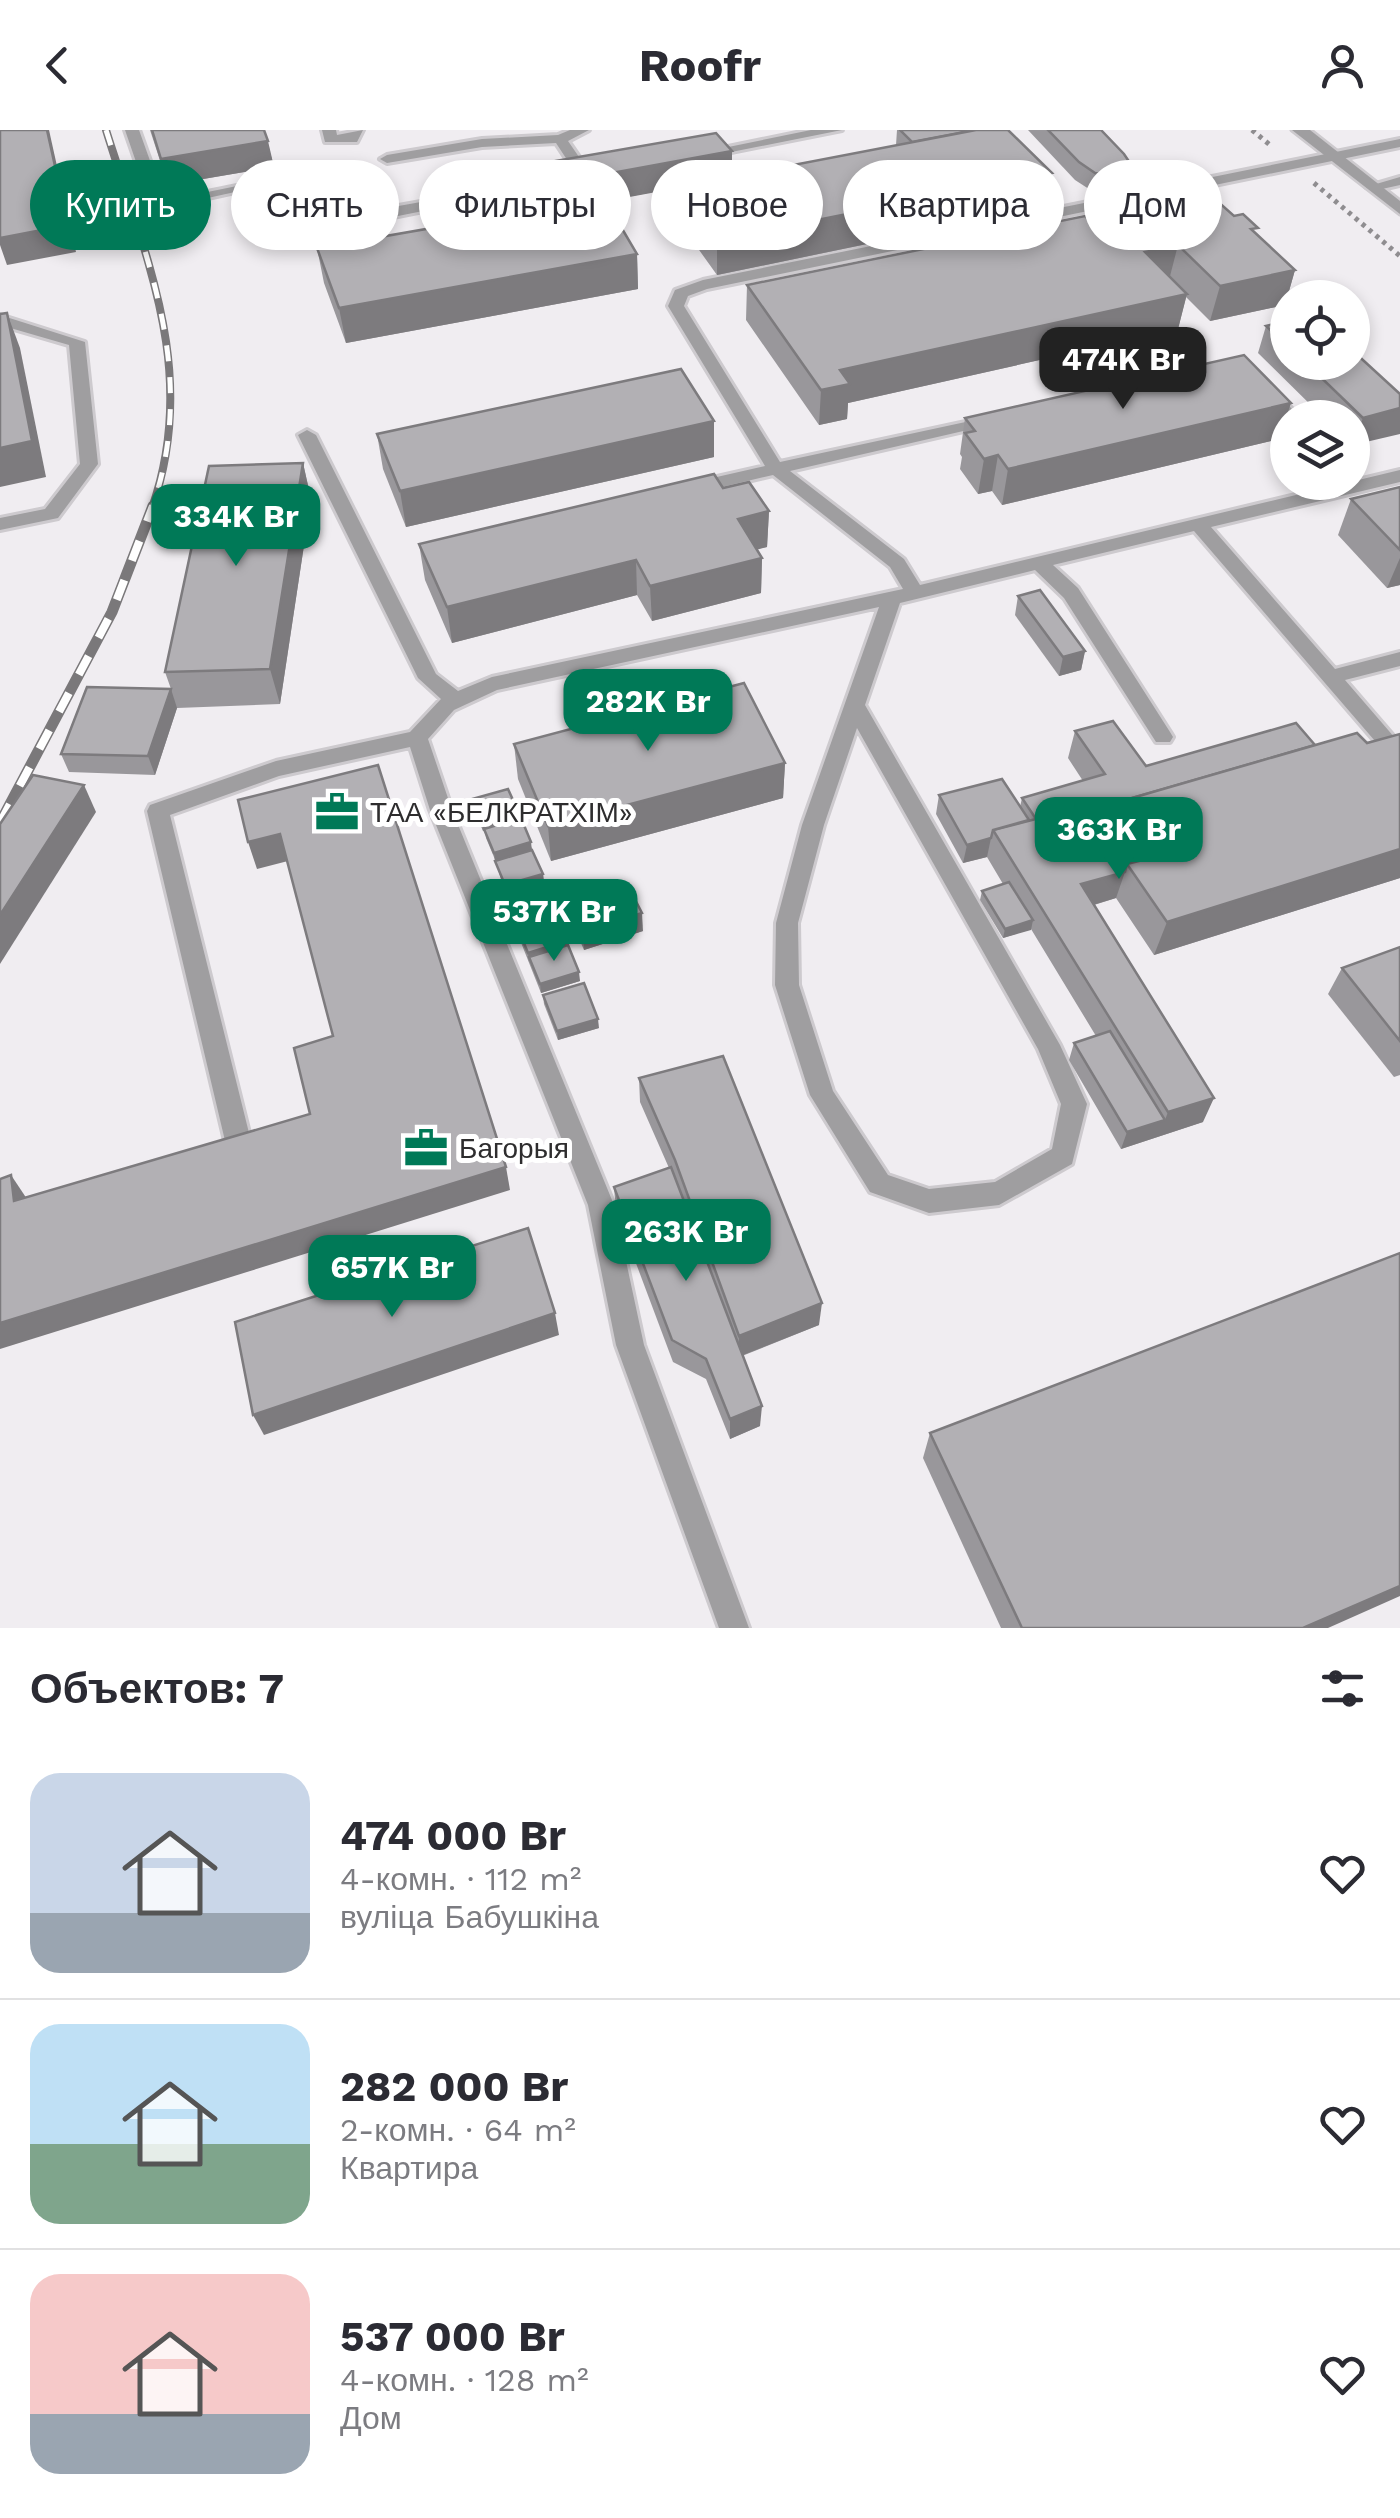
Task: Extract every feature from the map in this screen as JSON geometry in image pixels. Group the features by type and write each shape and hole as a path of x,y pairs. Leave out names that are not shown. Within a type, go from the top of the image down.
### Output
{"street":[{"path":"1300,130 1400,209"}],"lane":[{"path":"132,130 151,185 181,202 231,191"},
{"path":"329,130 330,139 341,139 352,138 356,130"},
{"path":"386,159 482,143 560,139 582,130"},
{"path":"725,130 739,148"},
{"path":"681,158 836,130"},
{"path":"560,139 574,160"},
{"path":"855,706 1048,1046 1074,1104 1063,1156 999,1193 929,1201 879,1184 822,1095 787,985 792,907 812,825 855,706 904,595 897,563 775,468 676,306 681,293 702,285 1400,143"},
{"path":"1373,187 1400,182"},
{"path":"0,320 76,342 88,464 52,514 0,524"},
{"path":"1250,376 1274,400"},
{"path":"678,491 1006,416"},
{"path":"307,435 428,678 456,700"},
{"path":"1370,481 1400,476"},
{"path":"239,1145 158,811 276,770 417,738 446,705 492,684 904,595 1288,500"},
{"path":"1199,525 1388,743"},
{"path":"1037,561 1072,593 1163,736"},
{"path":"1331,678 1400,659"},
{"path":"417,738 441,810 601,1205 630,1346 734,1628"}],"path":[{"path":"1252,130 1400,256"}],"building":[{"path":"0,130 47,130 54,160 30,160 30,232 0,238"},
{"path":"152,130 264,130 268,141 161,159"},
{"path":"900,130 975,130 912,142"},
{"path":"976,130 1008,130 1039,160 843,160 843,215 823,219 823,160 820,160"},
{"path":"1048,130 1101,130 1128,160 1084,160 1084,165"},
{"path":"716,133 732,151 683,160 651,160 651,166 631,169 631,160 561,160"},
{"path":"1222,205 1234,216 1243,214 1258,228 1251,229 1295,270 1220,286 1183,250 1222,250"},
{"path":"1084,216 1084,250 1154,250 1145,252 1187,294 840,370 850,384 821,390 747,285 918,250 1064,250 1064,220"},
{"path":"419,230 419,250 631,250 631,244 637,254 339,308 318,250 399,250 399,234"},
{"path":"7,313 32,441 0,448 0,314"},
{"path":"1244,355 1288,400 1270,400 1270,408 1008,469 998,455 984,459 965,433 975,431 965,418"},
{"path":"1370,366 1400,394 1400,408 1370,416 1370,400 1344,400 1324,380 1370,380"},
{"path":"681,369 714,421 400,491 377,434"},
{"path":"303,463 270,669 165,672 209,466"},
{"path":"714,474 723,488 749,482 769,511 738,519 762,558 650,586 636,560 447,607 419,544"},
{"path":"1400,487 1400,550 1352,500 1370,500 1370,494"},
{"path":"1040,590 1085,651 1063,657 1018,596"},
{"path":"744,683 785,763 548,826 514,744"},
{"path":"87,687 171,689 148,756 61,754"},
{"path":"1113,721 1146,766 1296,723 1315,745 1101,807 1099,814 1132,863 1127,864 1125,872 1081,884 1214,1098 1168,1112 993,830 1036,819 1022,798 1105,774 1075,731"},
{"path":"1357,733 1367,743 1400,734 1400,849 1167,922 1127,864 1139,861 1101,807"},
{"path":"378,765 506,1167 0,1323 0,1179 11,1175 14,1201 310,1114 294,1048 333,1036 280,834 248,842 238,800"},
{"path":"33,775 84,785 0,915 0,824"},
{"path":"1002,779 1029,820 993,830 991,838 967,845 939,795"},
{"path":"508,789 518,811 482,822 472,799"},
{"path":"521,818 531,842 494,853 484,829"},
{"path":"532,850 543,874 505,885 495,861"},
{"path":"544,882 555,907 516,919 506,894"},
{"path":"1009,882 1033,920 1005,929 982,891"},
{"path":"627,884 642,913 583,932 569,902"},
{"path":"556,915 566,941 528,953 517,926"},
{"path":"568,945 579,972 540,984 529,957"},
{"path":"1400,947 1400,1041 1342,968"},
{"path":"584,983 598,1019 557,1031 543,995"},
{"path":"1110,1031 1165,1120 1127,1132 1074,1043"},
{"path":"723,1056 822,1303 739,1336 675,1160 639,1078"},
{"path":"671,1167 762,1406 730,1419 706,1359 672,1340 614,1187"},
{"path":"528,1228 555,1313 253,1415 235,1322"},
{"path":"1400,1253 1400,1586 1303,1628 1022,1628 930,1433"}],"railway":[{"path":"106,130 151,270 169,363 165,458 152,508"},
{"path":"0,823 112,612 153,506"}],"place":[{"name":"ТАА «БЕЛКРАТХІМ»","path":"337,812"},
{"name":"Багорыя","path":"426,1148"}]}
